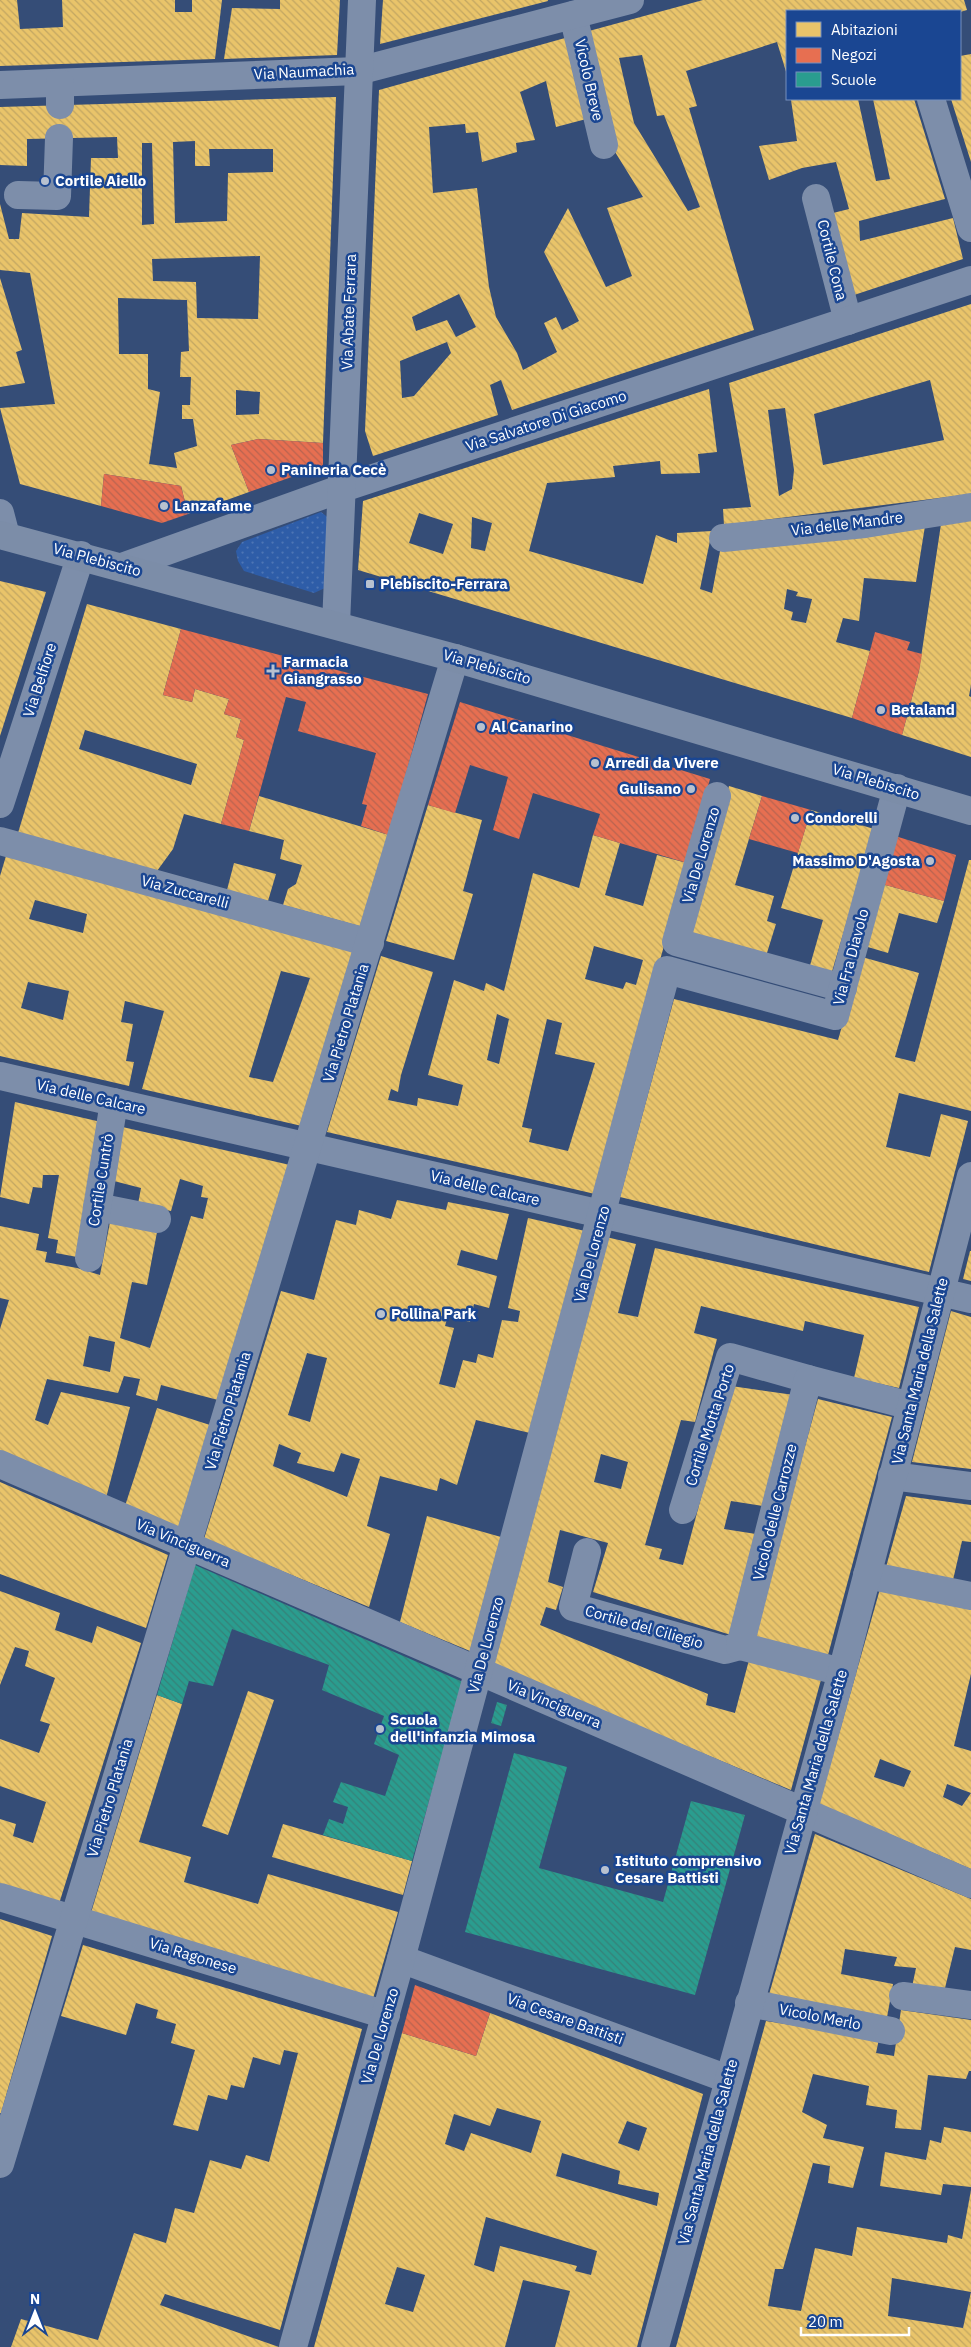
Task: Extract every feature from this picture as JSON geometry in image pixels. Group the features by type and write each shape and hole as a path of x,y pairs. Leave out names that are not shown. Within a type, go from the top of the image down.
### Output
{"main road":[{"name":"Via Plebiscito","path":"2,528 122,567 455,658 971,811"}],"street":[{"name":"Via Abate Ferrara","path":"336,625 362,0"},
{"name":"Via Naumachia","path":"0,85 60,94 358,71 630,0"},
{"name":"Vicolo Breve","path":"574,15 604,145"},
{"path":"930,100 971,228"},
{"path":"18,195 57,196 59,138"},
{"name":"Cortile Cona","path":"816,198 848,321"},
{"name":"Via Salvatore Di Giacomo","path":"122,567 343,488 971,280"},
{"name":"Via delle Mandre","path":"723,538 865,524 971,507"},
{"name":"Via Belfiore","path":"0,804 81,555"},
{"name":"Via Pietro Platania","path":"0,2164 455,658"},
{"name":"Via Fra Diavolo","path":"667,970 835,1016 897,788"},
{"name":"Via De Lorenzo","path":"717,796 676,942 843,988"},
{"name":"Via Zuccarelli","path":"0,841 370,943"},
{"name":"Via De Lorenzo","path":"293,2347 386,2015 603,1214 667,970"},
{"name":"Via delle Calcare","path":"0,1076 971,1299"},
{"name":"Cortile Cuntrò","path":"89,1258 114,1102"},
{"name":"Via Santa Maria della Salette","path":"655,2347 842,1672 940,1291 969,1190"},
{"path":"97,1207 157,1219"},
{"name":"Cortile Motta Porto","path":"683,1510 730,1357 808,1379"},
{"path":"808,1379 911,1406"},
{"name":"Vicolo delle Carrozze","path":"740,1646 808,1379"},
{"name":"Via Vinciguerra","path":"0,1464 971,1884"},
{"path":"892,1476 971,1486"},
{"name":"Cortile del Ciliegio","path":"587,1552 573,1607 725,1650 740,1646"},
{"path":"867,1575 971,1596"},
{"path":"740,1646 842,1672"},
{"name":"Via Ragonese","path":"0,1897 386,2015"},
{"name":"Via Cesare Battisti","path":"401,1959 728,2079"},
{"path":"903,1996 971,2005"},
{"name":"Vicolo Merlo","path":"750,2003 891,2031"}],"shaded area":[{"path":"321,512 330,519 325,588 314,593 244,571 238,561 236,551 242,542"}],"building: Abitazioni":[{"path":"0,0 17,0 20,29 63,27 62,0 175,0 175,12 192,12 192,0 222,0 215,59 0,66"},
{"path":"280,0 340,0 337,55 224,59 232,8 280,9"},
{"path":"383,0 548,0 548,1 380,44"},
{"path":"703,0 964,0 967,10 961,12 961,10 786,10 786,72 777,42 686,71 697,106 689,108 754,330 512,410 501,380 490,385 498,415 373,456 365,431 379,90 565,38 577,90 584,90 590,118 556,127 546,81 520,92 535,140 516,143 517,152 482,162 478,132 466,133 465,124 429,127 433,193 477,188 489,287 496,317 517,353 523,370 557,352 544,323 556,317 562,330 579,321 544,252 568,208 606,287 632,276 607,208 643,197 607,139 589,31","holes":["642,55 657,116 664,115 700,207 688,211 634,123 619,58","459,294 476,327 456,337 447,320 416,331 412,317","447,342 451,353 414,396 402,398 400,361"]},
{"path":"971,54 971,162 951,100 961,100 961,56"},
{"path":"336,97 323,443 258,439 231,445 249,492 188,514 181,486 104,474 101,506 20,484 0,408 55,404 30,273 0,270 0,204 9,239 19,239 22,213 89,217 91,158 118,158 117,137 27,139 27,166 0,165 0,107","holes":["195,141 195,166 210,166 209,149 273,149 273,172 228,173 227,221 175,223 173,142","142,143 152,143 154,224 142,225","260,256 258,319 197,318 196,282 153,281 152,259","118,298 187,300 189,351 181,352 180,377 191,377 190,405 182,405 182,419 193,419 197,446 174,453 177,468 149,464 160,392 148,389 148,354 119,354","236,390 260,392 259,414 236,415"]},
{"path":"791,100 858,100 876,181 890,179 873,100 914,100 945,199 859,221 860,241 953,218 963,259 848,297 829,214 849,209 836,162 802,168 769,180 759,146 797,141"},
{"path":"0,278 22,350 16,352 25,383 0,387"},
{"path":"971,304 971,494 724,525 723,509 751,507 729,383","holes":["930,380 944,440 823,465 814,414","785,408 794,470 792,489 779,496 768,410"]},
{"path":"709,389 717,452 698,454 700,473 661,474 660,461 613,466 615,477 547,483 529,551 643,584 656,535 677,543 677,533 712,531 700,589 712,593 721,546 925,526 916,582 864,578 859,621 843,618 836,642 870,651 852,718 358,570 363,501","holes":["419,513 453,524 443,554 409,543","472,517 492,523 485,551 471,548","787,589 798,592 796,596 812,599 806,623 791,620 793,612 784,609"]},
{"path":"971,519 971,685 969,696 971,697 971,757 902,735 919,671 941,524"},
{"path":"0,581 46,592 0,736"},
{"path":"87,604 181,629 163,695 192,702 195,689 229,699 224,714 241,719 236,737 244,740 221,824 184,814 173,849 157,871 18,833","holes":["85,730 197,764 191,785 79,749"]},
{"path":"729,786 762,796 735,885 774,896 767,921 776,924 766,956 686,933"},
{"path":"259,796 389,835 363,927 283,905 288,889 296,884 302,865 280,859 284,840 249,831"},
{"path":"428,805 482,820 463,891 473,894 454,960 386,941"},
{"path":"811,810 874,829 831,975 809,969 823,920 781,908"},
{"path":"593,835 620,843 605,895 643,906 657,855 687,863 595,1194 327,1132 381,956 433,972 401,1075 398,1092 391,1089 388,1100 417,1106 418,1098 458,1106 463,1085 428,1075 454,980 484,991 486,983 504,991 533,873 579,888","holes":["594,946 643,960 636,985 626,982 623,989 585,979","497,1014 509,1019 499,1064 487,1060","547,1019 562,1023 555,1054 595,1063 568,1151 529,1142 532,1129 522,1127"]},
{"path":"6,856 354,951 302,1126 142,1089 164,1011 125,1001 121,1022 133,1024 126,1061 134,1062 129,1086 0,1056 0,876","holes":["35,900 87,914 83,933 29,919","281,971 310,978 273,1082 249,1077","28,982 69,991 63,1020 21,1008"]},
{"path":"969,860 971,860 971,1111 899,1093 886,1147 930,1157 941,1114 968,1121 929,1272 620,1197 674,999 838,1040 862,957 919,973 895,1057 915,1062"},
{"path":"234,863 276,874 268,901 227,890"},
{"path":"878,883 944,901 937,923 899,913 888,953 861,945"},
{"path":"15,1102 101,1122 77,1257 56,1253 58,1240 48,1238 59,1175 43,1175 42,1188 33,1187 29,1204 0,1197"},
{"path":"118,1126 290,1165 218,1400 161,1385 157,1401 136,1395 140,1379 124,1376 118,1393 47,1379 35,1420 48,1425 61,1392 130,1407 106,1498 0,1452 0,1329 9,1300 0,1298 0,1226 39,1234 36,1250 47,1252 45,1262 77,1268 100,1275 110,1222 157,1232 147,1285 132,1282 120,1338 150,1348 191,1216 203,1219 208,1198 201,1197 203,1186 180,1179 171,1211 138,1204 141,1188 110,1180","holes":["89,1336 115,1342 110,1372 83,1366"]},
{"path":"397,1200 446,1210 448,1202 509,1214 497,1260 461,1250 457,1265 497,1276 489,1308 474,1304 470,1322 448,1316 445,1326 454,1328 439,1384 455,1388 463,1360 476,1363 478,1354 493,1358 502,1320 518,1322 520,1311 508,1308 528,1218 585,1231 530,1433 476,1420 457,1485 440,1478 437,1491 380,1476 367,1526 390,1534 369,1607 204,1539 281,1291 314,1300 336,1220 356,1225 359,1210 391,1219","holes":["307,1353 327,1358 310,1422 288,1415","279,1444 301,1453 297,1463 334,1472 341,1453 360,1459 347,1497 273,1466"]},
{"path":"606,1237 636,1244 618,1313 638,1317 655,1248 919,1307 899,1388 854,1378 864,1335 805,1321 803,1331 701,1306 694,1333 717,1339 695,1422 681,1420 645,1545 662,1549 659,1559 683,1565 731,1386 794,1395 763,1506 731,1501 724,1529 756,1534 731,1635 593,1592 608,1543 560,1530 548,1582 563,1587 556,1610 546,1607 540,1625 708,1694 706,1705 735,1713 749,1660 822,1676 791,1790 491,1665","holes":["601,1454 628,1462 621,1489 594,1482"]},
{"path":"971,1251 971,1281 963,1279"},
{"path":"951,1311 971,1317 971,1469 912,1462"},
{"path":"818,1399 892,1417 828,1655 753,1636"},
{"path":"157,1408 210,1425 179,1529 125,1506"},
{"path":"0,1482 168,1555 146,1628 0,1574"},
{"path":"906,1496 971,1505 971,1542 962,1541 953,1580 886,1567"},
{"path":"427,1516 501,1537 470,1651 400,1622"},
{"path":"880,1589 971,1609 971,1674 954,1746 971,1751 971,1793 971,1869 819,1804","holes":["880,1759 911,1771 904,1787 874,1777","947,1784 971,1793 962,1806 943,1797"]},
{"path":"0,1591 60,1613 55,1630 92,1643 97,1626 141,1643 58,1907 0,1889 0,1819 16,1824 13,1836 33,1843 46,1802 0,1786 0,1739 39,1753 50,1724 40,1721 55,1678 25,1666 29,1651 15,1647 0,1685"},
{"path":"248,1691 274,1700 228,1835 202,1826"},
{"path":"157,1695 182,1704 139,1842 191,1857 184,1882 258,1904 268,1874 398,1912 372,2002 90,1916"},
{"path":"283,1824 412,1861 403,1895 272,1857"},
{"path":"815,1834 971,1899 971,1950 955,1947 945,1988 912,1987 916,1968 894,1966 897,1957 845,1949 841,1974 893,1984 886,2023 768,1998"},
{"path":"0,1919 52,1936 1,2113 0,2113"},
{"path":"83,1945 362,2029 280,2330 165,2294 160,2305 279,2347 11,2347 21,2319 98,2340 134,2233 166,2243 175,2208 194,2213 210,2160 241,2169 246,2155 269,2162 298,2053 284,2050 280,2065 253,2057 244,2088 231,2085 227,2100 208,2095 198,2131 173,2125 195,2050 171,2043 176,2024 156,2018 158,2010 136,2003 126,2035 61,2016"},
{"path":"901,2010 971,2020 971,2071 969,2071 966,2079 928,2075 921,2130 895,2128 897,2110 866,2105 869,2086 813,2074 802,2112 827,2125 823,2138 864,2147 853,2188 828,2183 830,2166 813,2163 783,2269 775,2269 768,2306 801,2311 815,2248 852,2256 857,2227 947,2243 948,2235 962,2239 971,2190 971,2292 971,2347 676,2347 766,2021 879,2039 876,2053 894,2056","holes":["892,2278 971,2292 963,2328 888,2316"]},
{"path":"490,2013 703,2094 637,2347 555,2347 570,2291 523,2280 505,2347 314,2347 402,2033 476,2056","holes":["497,2108 541,2121 531,2153 471,2133 464,2151 445,2144 454,2114 490,2126","627,2121 647,2128 639,2151 618,2143","562,2153 620,2171 618,2184 659,2193 657,2206 556,2176","486,2217 597,2251 591,2275 575,2271 577,2266 500,2246 494,2272 474,2265","397,2267 425,2275 413,2312 385,2304"]},
{"path":"944,2127 971,2132 971,2187 943,2184 941,2195 880,2186 885,2152 926,2160 930,2140 941,2143"}],"building: Negozi":[{"path":"258,439 323,443 323,466 249,492 231,445"},
{"path":"104,474 181,486 188,514 162,523 101,506"},
{"path":"181,629 428,694 389,835 361,826 367,805 362,804 376,753 298,731 306,702 286,697 249,831 221,824 244,740 236,737 241,719 224,714 229,699 195,689 192,702 163,695"},
{"path":"875,632 910,642 907,650 922,654 902,735 852,718"},
{"path":"460,702 710,779 687,863 593,835 600,814 533,793 519,839 493,830 508,777 470,765 455,813 428,805"},
{"path":"762,796 811,810 798,853 749,839"},
{"path":"892,835 956,855 944,901 878,883"},
{"path":"415,1985 490,2013 476,2056 402,2033"}],"building: Scuole":[{"path":"195,1565 463,1682 412,1861 323,1835 329,1819 343,1824 348,1807 333,1802 341,1782 385,1796 399,1755 374,1744 384,1716 322,1690 329,1665 232,1629 213,1686 189,1681 182,1704 157,1695"},
{"path":"497,1702 507,1705 501,1726 491,1723"},
{"path":"514,1753 567,1767 539,1868 663,1902 691,1801 745,1815 695,1995 465,1932"}],"place":[{"name":"Cortile Aiello","path":"45,181"},
{"name":"Panineria Cecè","path":"271,470"},
{"name":"Lanzafame","path":"164,506"},
{"name":"Plebiscito-Ferrara","path":"370,584"},
{"name":"Farmacia Giangrasso","path":"273,671"},
{"name":"Betaland","path":"881,710"},
{"name":"Al Canarino","path":"481,727"},
{"name":"Arredi da Vivere","path":"595,763"},
{"name":"Gulisano","path":"691,789"},
{"name":"Condorelli","path":"795,818"},
{"name":"Massimo D'Agosta","path":"930,861"},
{"name":"Pollina Park","path":"381,1314"},
{"name":"Scuola dell'infanzia Mimosa","path":"380,1729"},
{"name":"Istituto comprensivo Cesare Battisti","path":"605,1870"}]}
